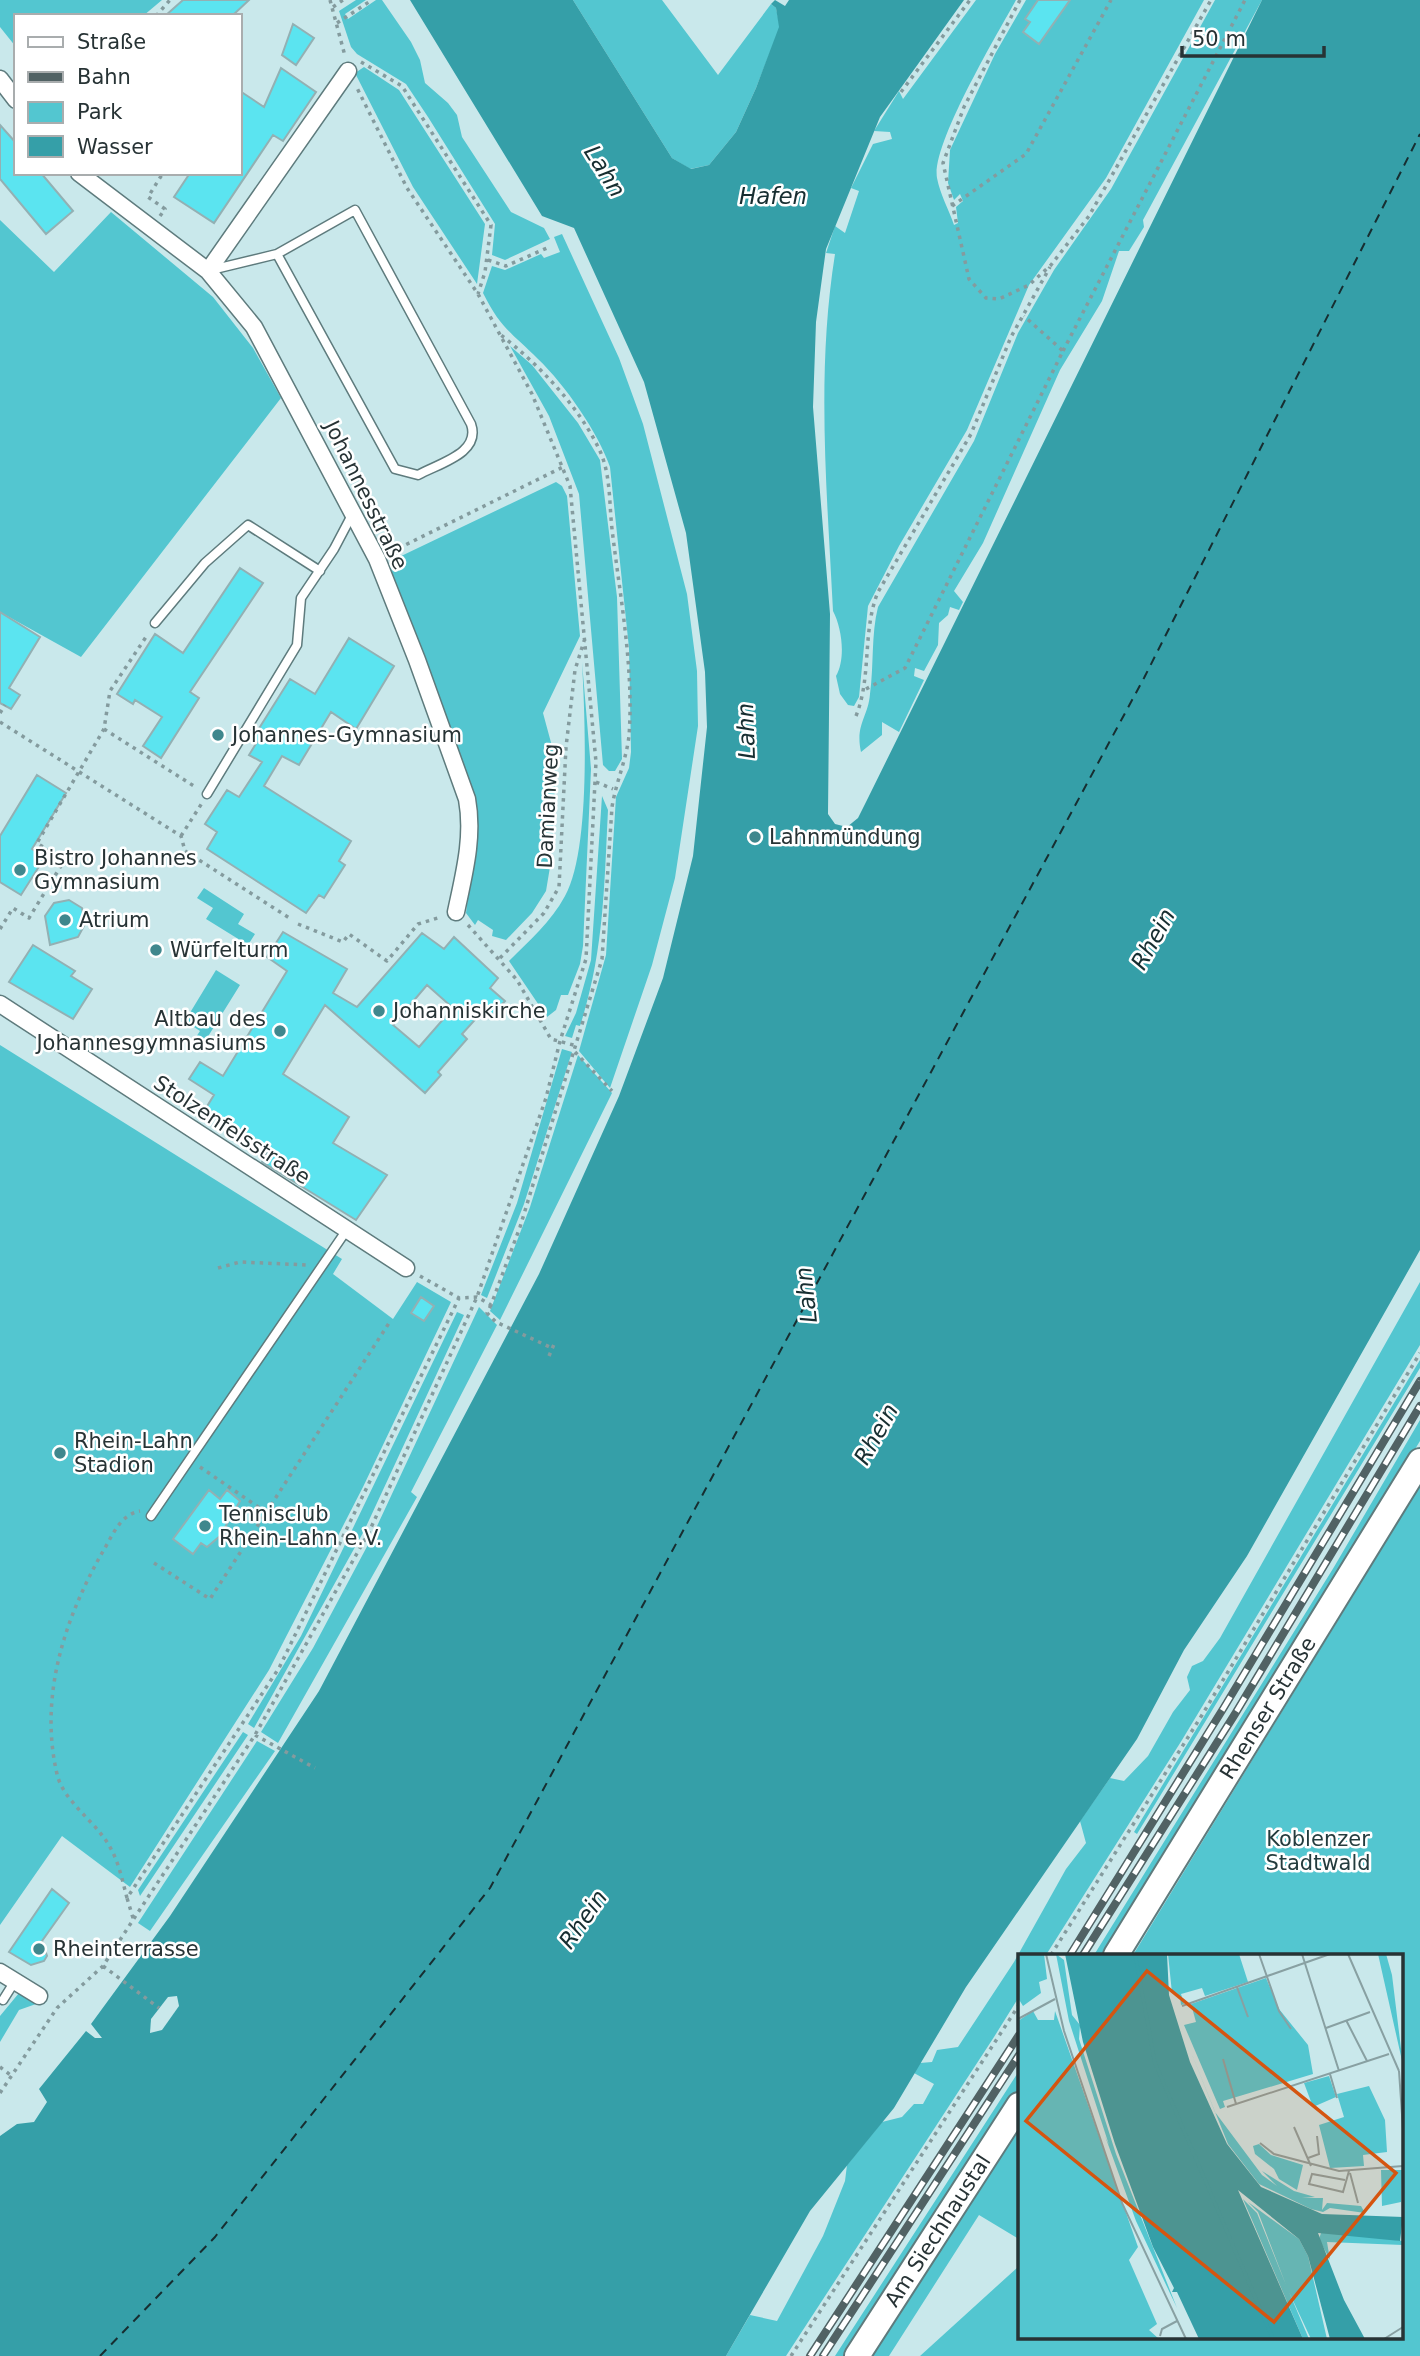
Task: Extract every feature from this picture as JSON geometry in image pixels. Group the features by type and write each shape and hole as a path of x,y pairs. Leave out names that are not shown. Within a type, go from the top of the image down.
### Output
{"main road":[{"name":"Rhenser Straße","path":"1116,1954 1420,1461"},
{"name":"Am Siechhaustal","path":"857,2356 1018,2107"}],"street":[{"path":"208,271 348,71"},
{"path":"0,79 14,97"},
{"name":"Johannesstraße","path":"82,175 208,271 254,327 377,559 418,660 467,799 471,817 469,849 456,912"},
{"name":"Stolzenfelsstraße","path":"0,1004 406,1268"},
{"path":"0,1972 39,1996"}],"lane":[{"path":"208,271 277,254 355,210 471,424 474,435 472,443 464,451 418,475 395,469 277,254"},
{"path":"207,794 297,645 301,598 353,513"},
{"path":"155,623 205,563 248,525 320,570"},
{"path":"154,1512 346,1231"},
{"path":"3,2000 15,1981"}],"path":[{"path":"158,14 170,0"},
{"path":"0,2092 13,2077 57,2008 103,1966 134,1920 255,1735 369,1532 477,1297 546,1098 560,1041 586,959 596,782 575,510 563,466 532,394 478,294 407,188 348,71 330,0"},
{"path":"332,7 343,0"},
{"path":"337,23 372,0"},
{"path":"901,92 970,0"},
{"path":"1020,0 964,107 946,150 945,179 969,279 986,298 999,299 1029,285 1051,265"},
{"path":"952,206 1026,154 1111,0"},
{"path":"856,716 866,689 871,609 874,600 971,434 1011,337 1051,265 1089,216 1212,0"},
{"path":"866,689 905,668 1063,351 1245,0"},
{"path":"376,70 402,86 410,95 491,225 487,260 478,294"},
{"path":"158,220 165,209 148,197 162,175"},
{"path":"487,260 506,266 547,248"},
{"path":"1024,316 1063,351"},
{"path":"497,332 536,363 592,437 604,461 622,608 629,693 625,763 614,789 602,958 520,1227 487,1313 496,1322 552,1348"},
{"path":"377,559 446,527 563,466"},
{"path":"0,929 13,908 29,918 64,861 37,844 104,729 110,691 155,623"},
{"name":"Damianweg","path":"500,958 544,913 559,887 566,747 575,670 585,636"},
{"path":"0,713 5,705"},
{"path":"0,722 181,836 185,851 291,919"},
{"path":"104,729 207,794 181,836"},
{"path":"596,782 614,789"},
{"path":"298,924 343,942 349,934 387,961 418,925 456,912 517,980 551,1039 577,1045"},
{"path":"575,1052 612,1091"},
{"path":"218,1268 240,1262 270,1261 310,1265 319,1272"},
{"path":"406,1268 459,1298 477,1297 491,1305"},
{"path":"127,1898 279,1668 459,1298"},
{"path":"154,1563 210,1599 391,1320"},
{"path":"549,1356 555,1342"},
{"path":"1052,1954 1202,1715 1420,1353"},
{"path":"189,1460 267,1513"},
{"path":"134,1920 118,1863 103,1836 81,1812 57,1777 52,1735 56,1672 64,1633 79,1594 120,1522 133,1513 154,1512"},
{"path":"255,1735 316,1768"},
{"path":"103,1966 159,2008"},
{"path":"791,2356 1018,2007"},
{"path":"0,2067 13,2077"}],"green space":[{"path":"0,0 162,0 145,14 14,14 14,44 0,27"},
{"path":"356,0 366,0 345,14 348,19 376,0 382,0 411,42 420,60 425,83 448,103 457,115 462,137 511,212 544,228 550,239 505,260 492,255 495,224 406,84 357,54 351,47 339,11"},
{"path":"573,0 662,0 718,75 771,4 776,8 780,27 756,88 736,132 709,165 690,169 672,158"},
{"path":"976,0 1016,0 955,116 938,162 938,184 954,225 958,223 956,207 963,201 960,194 954,200 948,183 950,150 995,54 1026,0 1204,0 1106,178 1029,285 967,430 899,546 868,606 859,697 854,706 848,705 840,694 836,676 841,661 842,644 833,611 828,521 824,388 829,299 835,254 826,253 835,226 845,233 859,191 851,188 873,144 892,139 890,132 874,131 899,91 903,99"},
{"path":"1215,0 1262,0 1143,220 1144,227 1129,251 1119,251 1102,301 1060,370 983,543 954,591 963,602 959,610 950,607 948,615 939,623 938,645 924,671 915,668 914,676 924,680 899,732 882,722 882,735 861,752 860,734 869,702 878,607 974,441 1018,333 1054,270 1111,189"},
{"path":"364,67 399,90 485,224 477,284 413,187 355,73"},
{"path":"111,212 213,297 253,348 281,398 81,657 0,612 0,220 54,272"},
{"path":"562,234 619,358 643,424 687,594 697,671 698,726 675,878 652,965 610,1088 579,1051 606,955 616,797 629,768 631,752 629,648 610,467 589,424 569,395 501,323 483,293 492,266 505,270 541,254 544,258 560,252 554,237"},
{"path":"510,346 532,365 578,423 600,460 617,597 622,759 615,771 609,771 603,765 579,494 549,416"},
{"path":"556,482 562,486 567,496 580,636 543,713 556,761 552,855 546,891 532,913 506,940 492,936 493,930 478,920 475,925 466,913 478,817 474,793 388,567 397,558"},
{"path":"582,662 591,769 583,946 580,964 568,995 561,995 556,1010 547,1017 509,961 553,914 565,896 573,875 583,817"},
{"path":"602,796 608,810 604,893 598,945 588,998 580,1026 576,1025 572,1038 565,1036 576,1013 591,960"},
{"path":"204,888 244,914 238,924 255,934 248,945 206,919 213,908 197,898"},
{"path":"216,970 240,985 199,1051 190,1046 200,1031 185,1021"},
{"path":"0,1045 342,1259 333,1274 393,1319 417,1282 451,1302 363,1487 269,1670 130,1887 62,1836 0,1925"},
{"path":"562,1049 572,1052 524,1204 487,1298 481,1295 517,1203"},
{"path":"578,1055 612,1093 500,1320 490,1311 530,1207"},
{"path":"1420,1282 1420,1345 1182,1740 1047,1954 1018,1954 1066,1869 1086,1843 1080,1821 1110,1778 1124,1781 1148,1756 1173,1712 1190,1690 1187,1677 1192,1666 1203,1661 1220,1638"},
{"path":"479,1307 497,1325 411,1492 417,1497 278,1743 261,1732 313,1648 371,1539"},
{"path":"457,1312 464,1315 364,1531 254,1728 248,1724 301,1636"},
{"path":"1420,1360 1420,1368 1137,1834 1134,1832"},
{"path":"1420,1420 1420,1441 1107,1954 1095,1954 1334,1567"},
{"name":"Koblenzer Stadtwald","path":"1420,1486 1420,2356 920,2356 1018,2267 1018,2338 1402,2338 1402,1954 1134,1954"},
{"path":"243,1732 248,1735 140,1896 138,1890"},
{"path":"257,1741 275,1751 150,1931 138,1923"},
{"path":"1018,1955 1018,1999 786,2356 726,2356 750,2315 777,2321 823,2236 845,2181 847,2165 882,2122 902,2117 914,2104 923,2104 934,2084 914,2073 920,2063 932,2062 937,2050 958,2047"},
{"path":"19,1993 36,2004 19,2010 0,2042 0,2016"},
{"path":"1018,2073 1018,2091 847,2356 835,2356"},
{"path":"1018,2128 1018,2238 979,2215 889,2356 870,2356"}],"water":[{"path":"410,0 573,0 672,158 691,169 709,165 736,132 779,27 776,8 771,4 775,0 785,6 789,0 964,0 880,117 826,249 816,322 813,407 830,614 828,814 835,824 847,827 858,818 1262,0 1420,0 1420,1250 1247,1556 1184,1650 1137,1739 966,1987 894,2108 810,2211 726,2356 0,2356 0,2136 17,2124 34,2122 47,2102 39,2089 86,2031 95,2038 102,2038 91,2024 170,1916 319,1691 539,1274 619,1096 663,978 693,856 707,727 705,672 686,533 644,382 574,228 542,216"}],"pier":[{"path":"177,1996 179,2006 162,2030 150,2033 151,2019 168,1997"}],"building":[{"path":"183,0 249,0 234,14 167,14"},
{"path":"1038,0 1070,0 1039,44 1023,32 1030,22 1025,19"},
{"path":"293,24 314,38 296,65 282,55"},
{"path":"281,68 316,92 283,141 273,135 214,223 174,197 189,175 242,175 242,92 264,107"},
{"path":"0,125 14,141 14,175 43,175 73,211 46,234 0,179"},
{"path":"240,568 263,583 190,692 199,698 161,758 143,746 162,717 135,700 133,704 117,694 155,634 183,653"},
{"path":"0,612 40,637 9,688 20,695 11,709 0,703"},
{"path":"349,638 394,666 356,729 331,712 299,765 282,756 264,786 351,841 339,861 345,865 324,898 319,895 306,913 207,849 217,832 205,824 227,790 239,797 262,762 249,755 257,742 253,738 290,679 315,694"},
{"path":"37,775 66,793 32,849 45,857 21,895 0,882 0,836"},
{"name":"Atrium","path":"69,900 82,908 85,924 78,937 50,945 45,916 54,903"},
{"path":"283,932 347,969 333,993 357,1007 422,933 444,949 454,937 498,978 490,988 505,1001 489,1018 482,1012 462,1034 467,1039 438,1072 441,1075 425,1093 325,1005 283,1074 349,1117 333,1143 387,1175 356,1220 262,1162 269,1148 206,1108 214,1095 189,1079 200,1062 223,1076 287,971 267,957","holes":["427,985 453,1008 419,1047 393,1025"]},
{"path":"33,945 75,971 71,976 92,989 73,1019 9,982"},
{"path":"421,1297 434,1306 424,1321 411,1313"},
{"name":"Tennisclub Rhein-Lahn e.V.","path":"209,1490 220,1499 227,1490 240,1501 220,1536 207,1547 201,1543 193,1554 173,1539"},
{"path":"52,1889 69,1903 42,1941 47,1956 44,1961 31,1965 9,1952"}],"ferry route":[{"path":"100,2356 215,2237 490,1888 1144,678 1420,134"}],"railway":[{"path":"1071,1954 1223,1709 1420,1381"},
{"path":"1084,1954 1235,1714 1420,1406"},
{"path":"810,2356 1018,2037"},
{"path":"823,2356 1018,2057"}],"place":[{"name":"Johannes-Gymnasium","path":"218,735"},
{"name":"Lahnmündung","path":"755,837"},
{"name":"Bistro Johannes Gymnasium","path":"20,870"},
{"name":"Atrium","path":"65,920"},
{"name":"Würfelturm","path":"156,950"},
{"name":"Johanniskirche","path":"379,1011"},
{"name":"Altbau des Johannesgymnasiums","path":"280,1031"},
{"name":"Rhein-Lahn Stadion","path":"60,1453"},
{"name":"Tennisclub Rhein-Lahn e.V.","path":"205,1526"},
{"name":"Rheinterrasse","path":"39,1949"}],"water label":[{"name":"Lahn","path":"605,171"},
{"name":"Hafen","path":"773,196"},
{"name":"Lahn","path":"746,731"},
{"name":"Rhein","path":"1153,939"},
{"name":"Lahn","path":"806,1295"},
{"name":"Rhein","path":"876,1434"},
{"name":"Rhein","path":"583,1919"}]}
